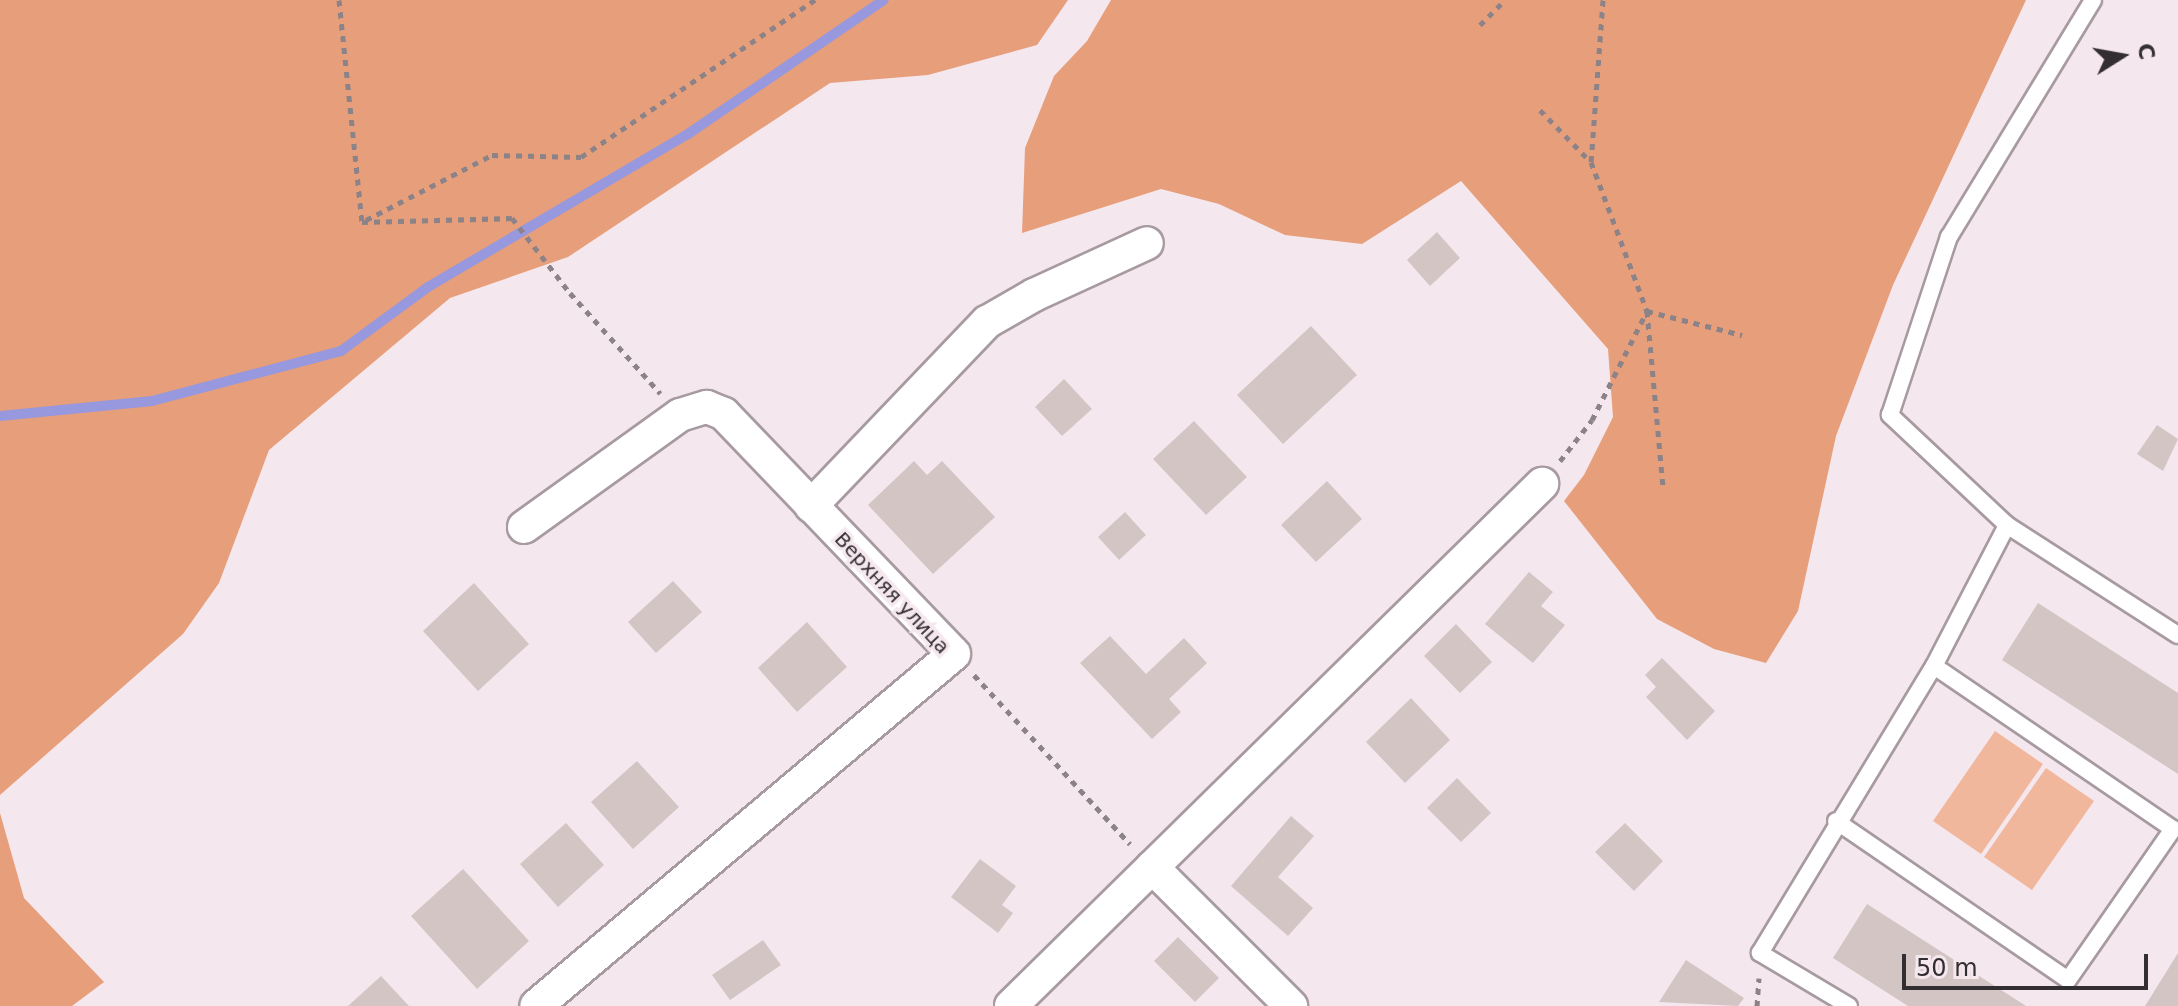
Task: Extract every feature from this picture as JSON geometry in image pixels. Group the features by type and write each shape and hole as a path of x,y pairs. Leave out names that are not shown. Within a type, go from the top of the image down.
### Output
{"street":[{"path":"811,506 987,322 1034,295 1147,243"},
{"name":"Верхняя улица","path":"536,1006 954,654 724,414 707,407 680,415"},
{"path":"524,527 680,415"},
{"path":"1011,1006 1542,484"},
{"path":"1152,867 1291,1006"}],"lane":[{"path":"2093,0 1949,237 1890,415 2007,525 2178,635"},
{"path":"1849,1006 1760,953 1836,821 1934,666 2007,525"},
{"path":"1836,821 2068,980 2173,829 1934,666"}],"path":[{"path":"339,0 362,222"},
{"path":"362,222 492,155 581,157 815,0"},
{"path":"1480,25 1505,0"},
{"path":"1591,162 1603,0"},
{"path":"1540,110 1591,162 1647,311 1663,487"},
{"path":"362,222 512,218 680,415"},
{"path":"1647,311 1742,335"},
{"path":"1542,484 1592,420 1647,311"},
{"path":"954,654 1152,867"}],"shaded area":[{"path":"0,0 1068,0 1037,45 928,75 830,83 568,257 450,298 269,450 219,583 183,634 0,795"},
{"path":"1111,0 2026,0 1893,285 1836,436 1798,611 1766,663 1714,649 1657,619 1564,501 1584,475 1613,417 1608,349 1461,181 1362,244 1285,235 1219,204 1161,189 1022,233 1025,148 1054,76 1087,41"},
{"path":"1995,731 2043,764 1981,854 1933,821"},
{"path":"2046,768 2094,801 2032,890 1984,857"},
{"path":"0,813 24,898 104,982 72,1006 0,1006"}],"building":[{"path":"1437,232 1460,258 1430,286 1407,260"},
{"path":"1311,326 1357,375 1283,444 1237,395"},
{"path":"1064,379 1092,409 1062,436 1035,407"},
{"path":"1194,421 1247,477 1206,515 1153,459"},
{"path":"2157,425 2178,439 2163,471 2137,454"},
{"path":"914,461 927,475 942,461 995,517 933,574 868,505"},
{"path":"1327,481 1362,519 1316,562 1281,525"},
{"path":"1125,512 1146,535 1119,560 1098,537"},
{"path":"1529,572 1553,592 1541,606 1565,625 1533,663 1485,624"},
{"path":"673,581 702,612 656,653 628,622"},
{"path":"474,583 529,644 478,691 423,631"},
{"path":"2038,603 2178,693 2178,774 2002,660"},
{"path":"807,622 847,667 797,712 758,668"},
{"path":"1456,624 1492,662 1460,693 1424,656"},
{"path":"1110,636 1146,674 1184,638 1207,663 1169,699 1181,712 1152,739 1080,663"},
{"path":"1662,658 1715,711 1687,740 1646,697 1656,687 1645,675"},
{"path":"1411,698 1450,740 1405,783 1366,742"},
{"path":"637,761 679,807 633,849 591,802"},
{"path":"1457,778 1491,813 1461,842 1427,808"},
{"path":"1291,816 1314,836 1278,877 1313,908 1288,936 1231,886"},
{"path":"566,823 604,865 558,907 520,864"},
{"path":"1625,823 1663,861 1634,891 1595,852"},
{"path":"980,859 1016,886 1002,905 1013,913 998,933 951,897"},
{"path":"463,869 529,941 477,989 411,916"},
{"path":"1867,904 2026,1006 1908,1006 1833,958"},
{"path":"1178,937 1219,978 1195,1002 1154,961"},
{"path":"763,940 781,965 730,1000 712,975"},
{"path":"2178,953 2178,1006 2145,1006"},
{"path":"1686,960 1744,998 1738,1006 1659,1002"},
{"path":"381,976 409,1006 348,1006"}],"waterway":[{"path":"0,416 152,401 341,351 428,287 688,134 884,0"}]}
